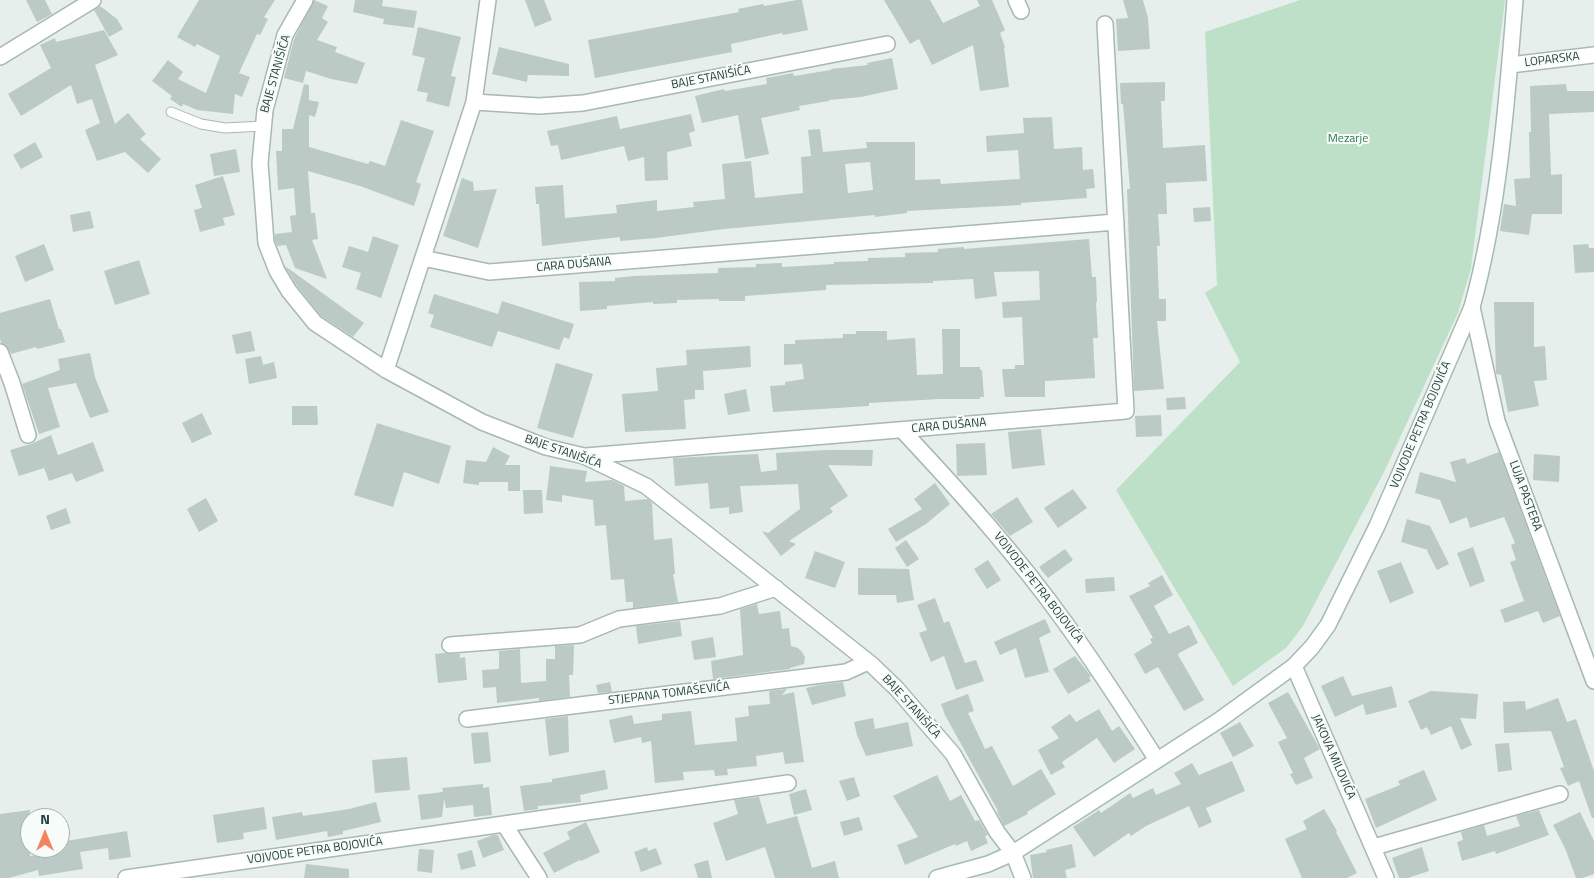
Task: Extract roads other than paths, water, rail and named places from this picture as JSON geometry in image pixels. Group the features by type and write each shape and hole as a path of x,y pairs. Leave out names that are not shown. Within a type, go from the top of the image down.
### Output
{"street":[{"path":"0,57 93,0"},
{"name":"BAJE STANIŠIĆA","path":"305,0 286,35 265,110 260,163 266,243 289,291 315,323 386,370 482,422 546,447 584,456 646,486 868,662 898,689 953,754 997,832 1014,853 1023,878"},
{"path":"386,370 474,102 488,0"},
{"name":"VOJVODE PETRA BOJOVIĆA","path":"937,878 988,864 1014,853 1218,721 1294,666 1312,647 1328,624 1378,526 1472,307 1480,278 1496,184 1516,0"},
{"name":"CARA DUŠANA","path":"584,456 1126,411 1105,24"},
{"name":"BAJE STANIŠIĆA","path":"474,102 539,106 583,103 887,44"},
{"name":"LOPARSKA","path":"1510,65 1594,55"},
{"name":"CARA DUŠANA","path":"423,258 488,272 1116,222"},
{"name":"LUJA PASTERA","path":"1472,307 1497,421 1594,681"},
{"path":"0,352 28,435"},
{"name":"VOJVODE PETRA BOJOVIĆA","path":"902,430 959,490 1019,561 1064,620 1112,689 1157,760"},
{"path":"450,645 580,635 620,619 720,606 776,588"},
{"name":"STJEPANA TOMAŠEVIĆA","path":"467,719 846,672 868,662"},
{"name":"JAKOVA MILOVIĆA","path":"1294,666 1386,878"},
{"name":"VOJVODE PETRA BOJOVIĆA","path":"126,878 788,783"},
{"path":"1374,847 1560,794"},
{"path":"504,824 539,878"}],"lane":[{"path":"171,112 201,124 225,128 263,126"}],"park label":[{"name":"Mezarje","path":"1348,139"}]}
